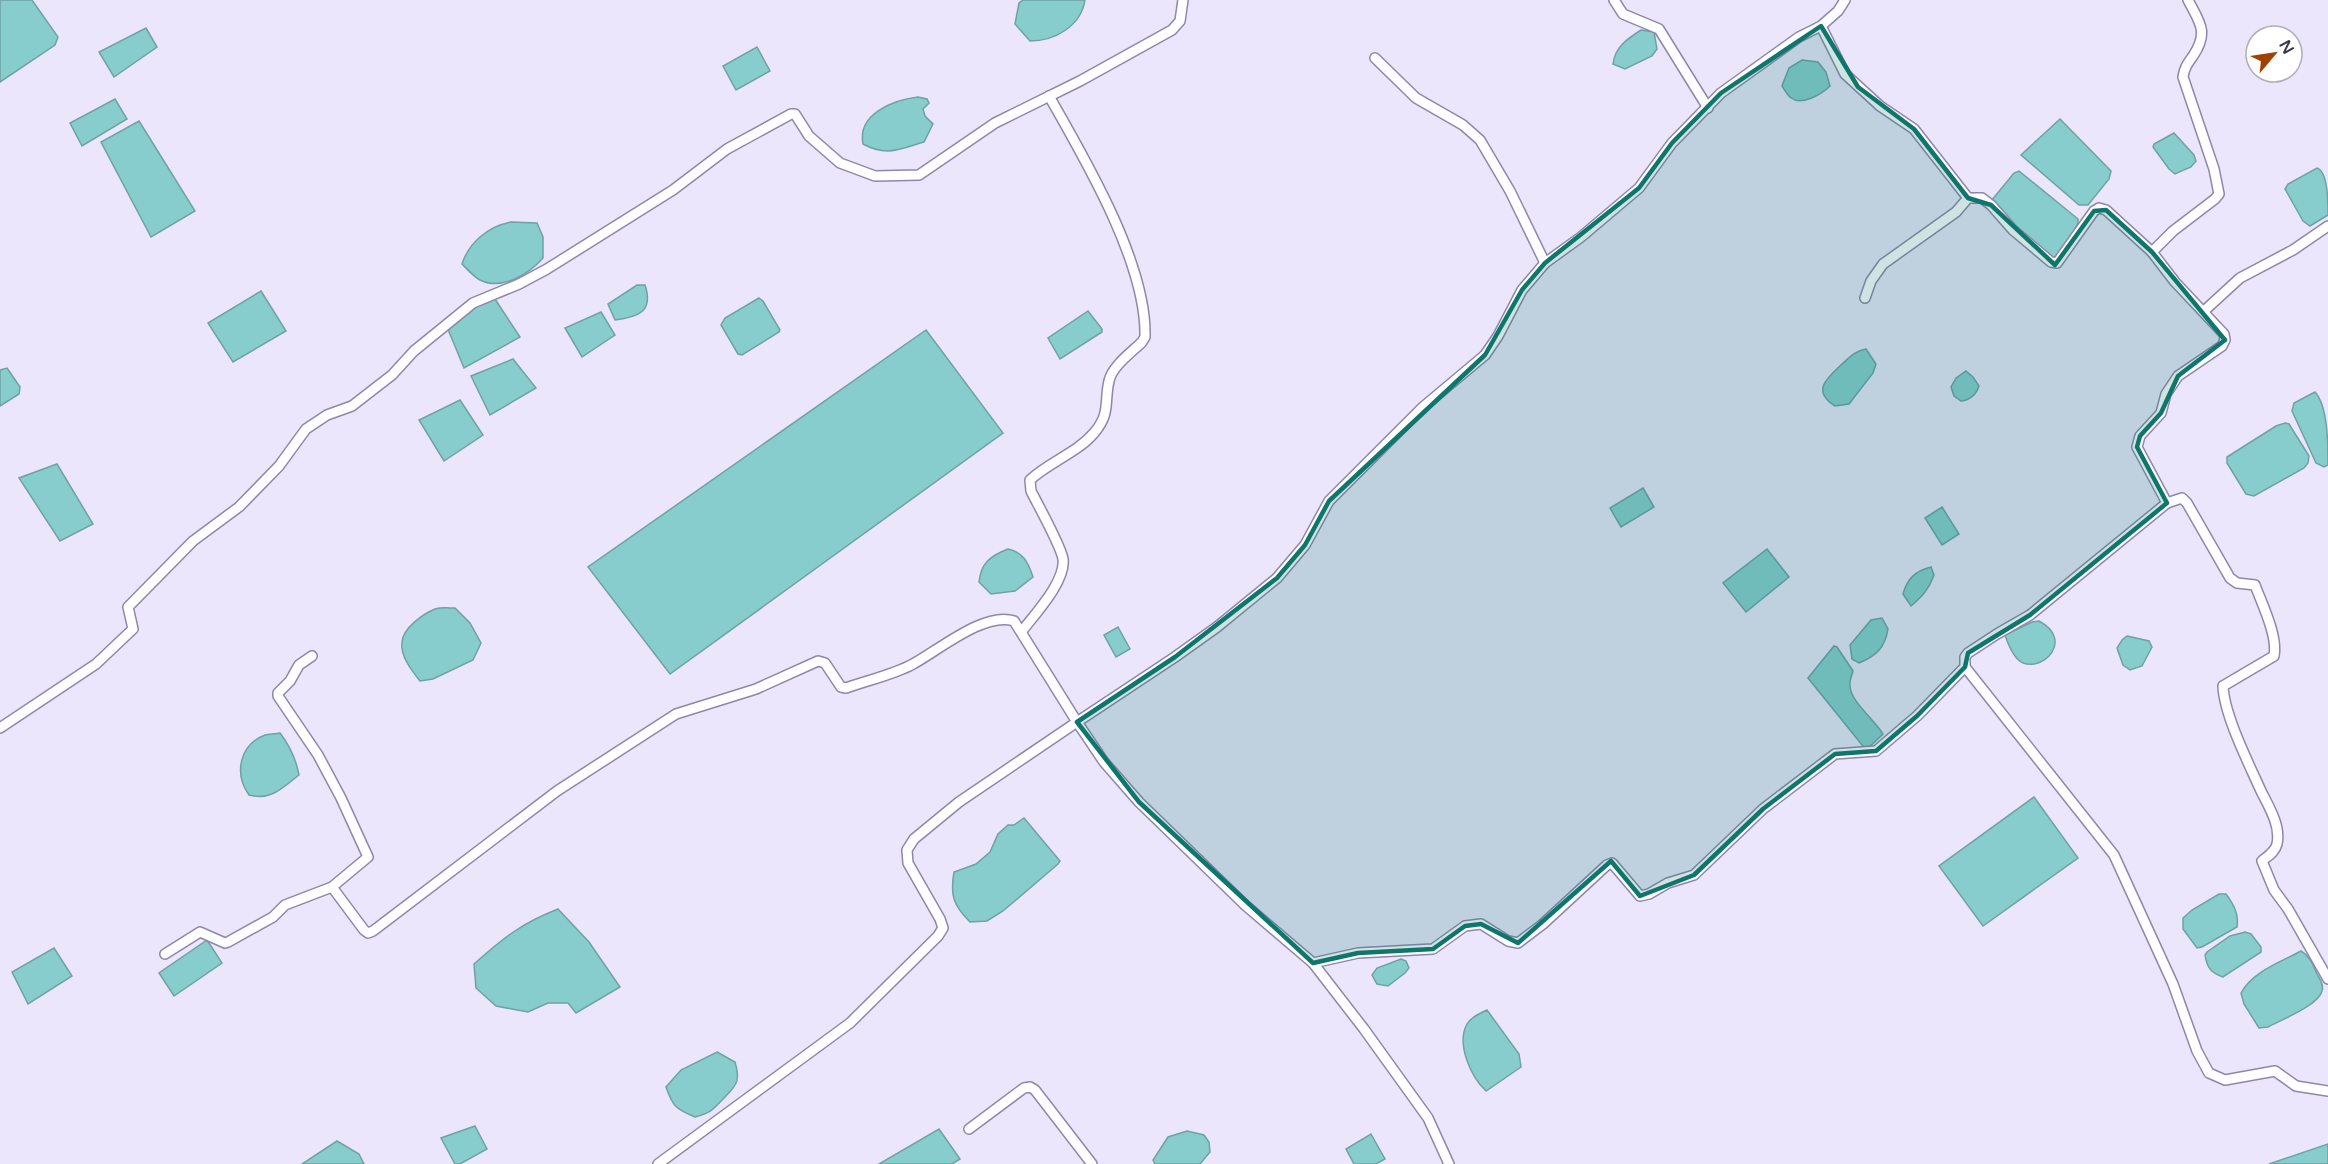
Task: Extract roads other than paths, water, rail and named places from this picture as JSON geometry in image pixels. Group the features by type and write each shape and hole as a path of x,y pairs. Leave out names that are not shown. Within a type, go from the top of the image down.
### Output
{"street":[{"path":"0,728 96,664 133,629 128,607 194,541 239,507 279,466 306,429 327,415 352,406 392,375 414,351 473,303 519,284 565,258 673,190 727,149 791,114 799,117 809,136 840,163 875,176 919,175 995,123 1172,30 1180,21 1184,0"},
{"path":"1614,0 1623,14 1659,29 1708,108"},
{"path":"658,1164 850,1023 938,936 943,928 940,919 909,863 907,850 914,839 959,802 1176,657 1277,579 1305,545 1329,501 1423,408 1485,355 1498,336 1522,290 1545,263 1581,237 1639,188 1672,143 1721,93 1799,37 1821,26 1838,11 1845,0"},
{"path":"2152,252 2173,231 2216,199 2219,194 2214,169 2183,77 2184,69 2201,44 2203,34 2201,24 2188,0"},
{"path":"1821,26 1845,74 1880,106 1914,129 1968,198"},
{"path":"1376,58 1416,98 1463,125 1480,140 1510,191 1545,263"},
{"path":"1022,631 1058,582 1063,558 1031,491 1030,480 1041,469 1071,452 1094,433 1107,410 1109,379 1114,370 1142,342 1145,336 1136,278 1122,238 1049,96"},
{"path":"1865,298 1871,281 1883,264 1956,212 1968,198 1982,198 2013,230 2053,264 2057,263 2094,211 2099,208 2106,210 2152,252 2175,282 2224,334 2225,340 2222,346 2178,376 2166,394 2161,413 2140,436 2137,447 2167,503"},
{"path":"2204,311 2240,278 2294,250 2328,226"},
{"path":"2328,978 2268,879 2262,861 2272,853 2277,843 2276,823 2247,760 2223,698 2223,686 2274,656 2276,648 2273,636 2255,585 2237,583 2230,578 2182,498 2167,503 2030,615 1968,653 1965,657 1965,667 2114,855 2173,984 2197,1051 2209,1072 2226,1080 2275,1071 2296,1086 2328,1091"},
{"path":"332,887 364,930 368,933 373,931 557,791 676,714 756,688 818,661 825,663 841,687 846,688 911,665 940,646 992,620 1004,617 1014,621 1022,631 1104,762 1139,802 1245,905 1313,963 1365,1029 1428,1118 1449,1164"},
{"path":"165,954 200,932 225,943 228,942 273,917 285,905 332,887 368,857 318,755 278,696 299,665 312,656"},
{"path":"1313,963 1358,953 1433,949 1465,926 1481,924 1508,940 1518,943 1612,863 1640,896 1649,894 1668,883 1694,875 1763,809 1835,754 1876,751 1917,716 1965,667"},
{"path":"969,1129 1024,1088 1030,1087 1035,1090 1092,1164"}]}
